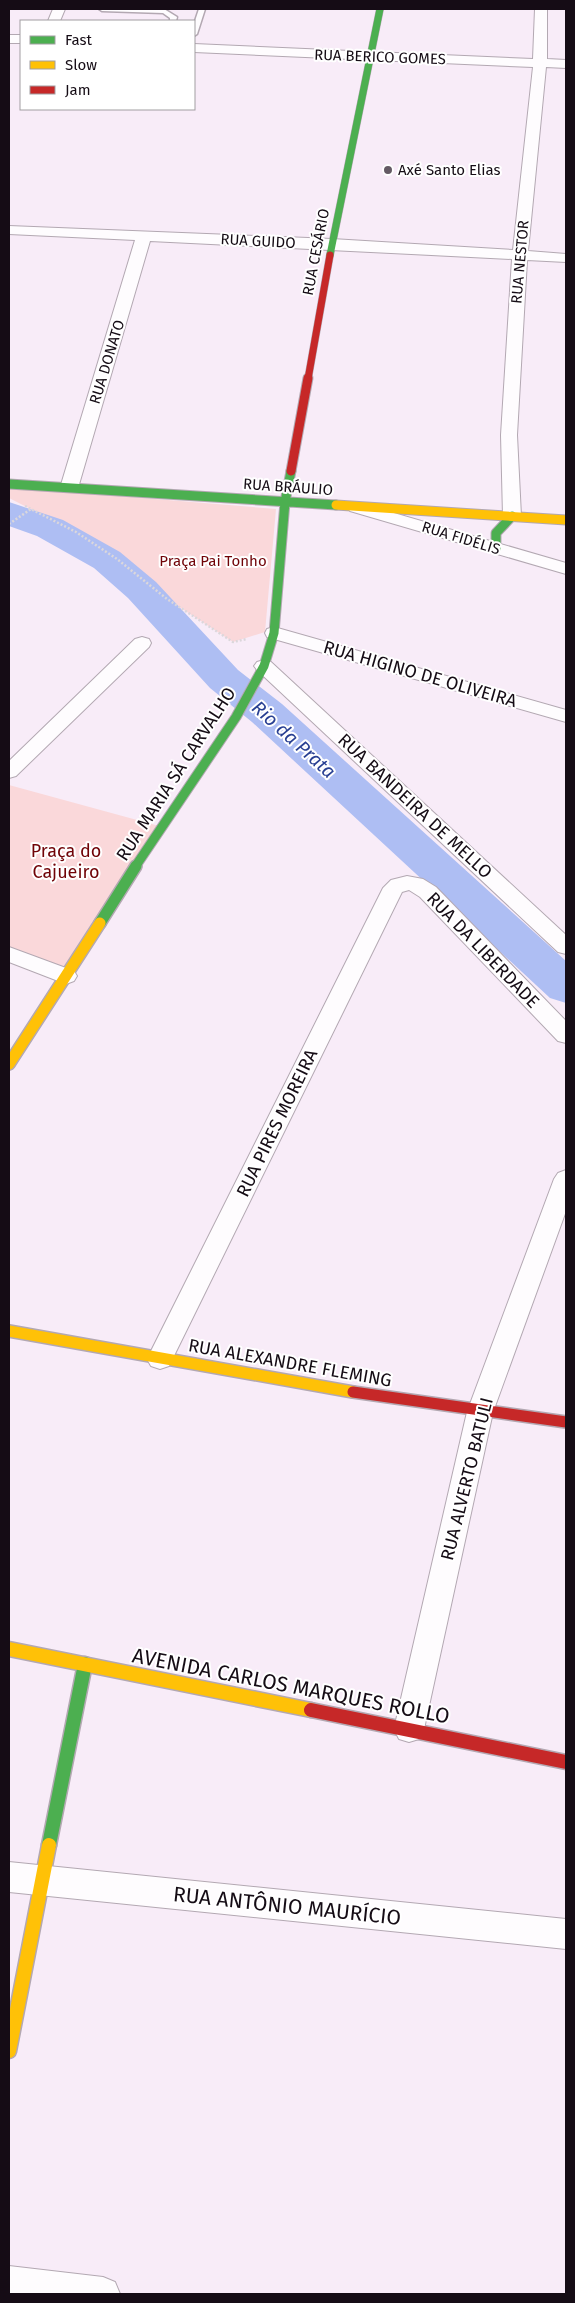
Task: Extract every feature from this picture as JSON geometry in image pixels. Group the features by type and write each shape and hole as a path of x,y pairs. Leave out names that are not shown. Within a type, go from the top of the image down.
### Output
{"street":[{"name":"RUA CESÁRIO","path":"285,502 332,244 380,9"},
{"name":"RUA NESTOR","path":"512,516 509,435 520,255 540,63 541,9"},
{"name":"RUA BERICO GOMES","path":"195,48 566,64"},
{"name":"RUA GUIDO","path":"9,230 332,244 566,258"},
{"name":"RUA DONATO","path":"69,488 144,236"},
{"name":"RUA BRÁULIO","path":"9,484 566,520"},
{"name":"RUA MARIA SÁ CARVALHO","path":"9,1064 162,825 236,717 260,674 274,633 285,502"},
{"name":"RUA FIDÉLIS","path":"356,506 496,549 566,568"},
{"path":"496,549 496,533 512,516"},
{"name":"RUA HIGINO DE OLIVEIRA","path":"274,633 566,716"},
{"path":"9,772 142,643"},
{"name":"RUA BANDEIRA DE MELLO","path":"260,674 566,947"},
{"name":"RUA DA LIBERDADE","path":"394,888 402,882 413,882 428,892 566,1035"},
{"name":"RUA PIRES MOREIRA","path":"160,1359 394,888"},
{"path":"9,954 66,976"},
{"name":"RUA ALVERTO BATULI","path":"409,1729 480,1412 566,1179"},
{"name":"RUA ALEXANDRE FLEMING","path":"9,1332 480,1412 566,1422"},
{"name":"AVENIDA CARLOS MARQUES ROLLO","path":"9,1649 566,1762"},
{"path":"9,2051 85,1664"},
{"name":"RUA ANTÔNIO MAURÍCIO","path":"9,1877 566,1934"},
{"path":"9,2284 103,2294"}],"lane":[{"path":"102,9 164,11 174,18 173,20"},
{"path":"195,31 202,9"}],"path":[{"path":"24,506 76,532 117,559 168,599 233,642 274,633"},
{"path":"9,524 31,509"}],"green space":[{"name":"Praça Pai Tonho","path":"9,487 276,509 265,632 233,642 167,599 117,559 76,532 9,498"},
{"name":"Praça do Cajueiro","path":"9,785 159,826 63,972 9,951"}],"waterway":[{"name":"Rio da Prata","path":"9,513 50,528 107,560 142,590 224,679 267,713 566,987"}],"traffic: fast":[{"path":"330,255 380,9"},
{"path":"100,923 162,825 236,717 264,666 274,633 285,502 291,471"},
{"path":"9,484 336,505"},
{"path":"496,549 496,533 512,516"},
{"path":"49,1845 85,1664"}],"traffic: slow":[{"path":"336,505 566,520"},
{"path":"9,1064 100,923"},
{"path":"9,1331 353,1392"},
{"path":"9,1649 311,1710"},
{"path":"9,2051 49,1845"}],"traffic: jam":[{"path":"291,471 330,255"},
{"path":"353,1392 566,1422"},
{"path":"311,1710 566,1762"}],"place":[{"name":"Axé Santo Elias","path":"388,170"}]}
